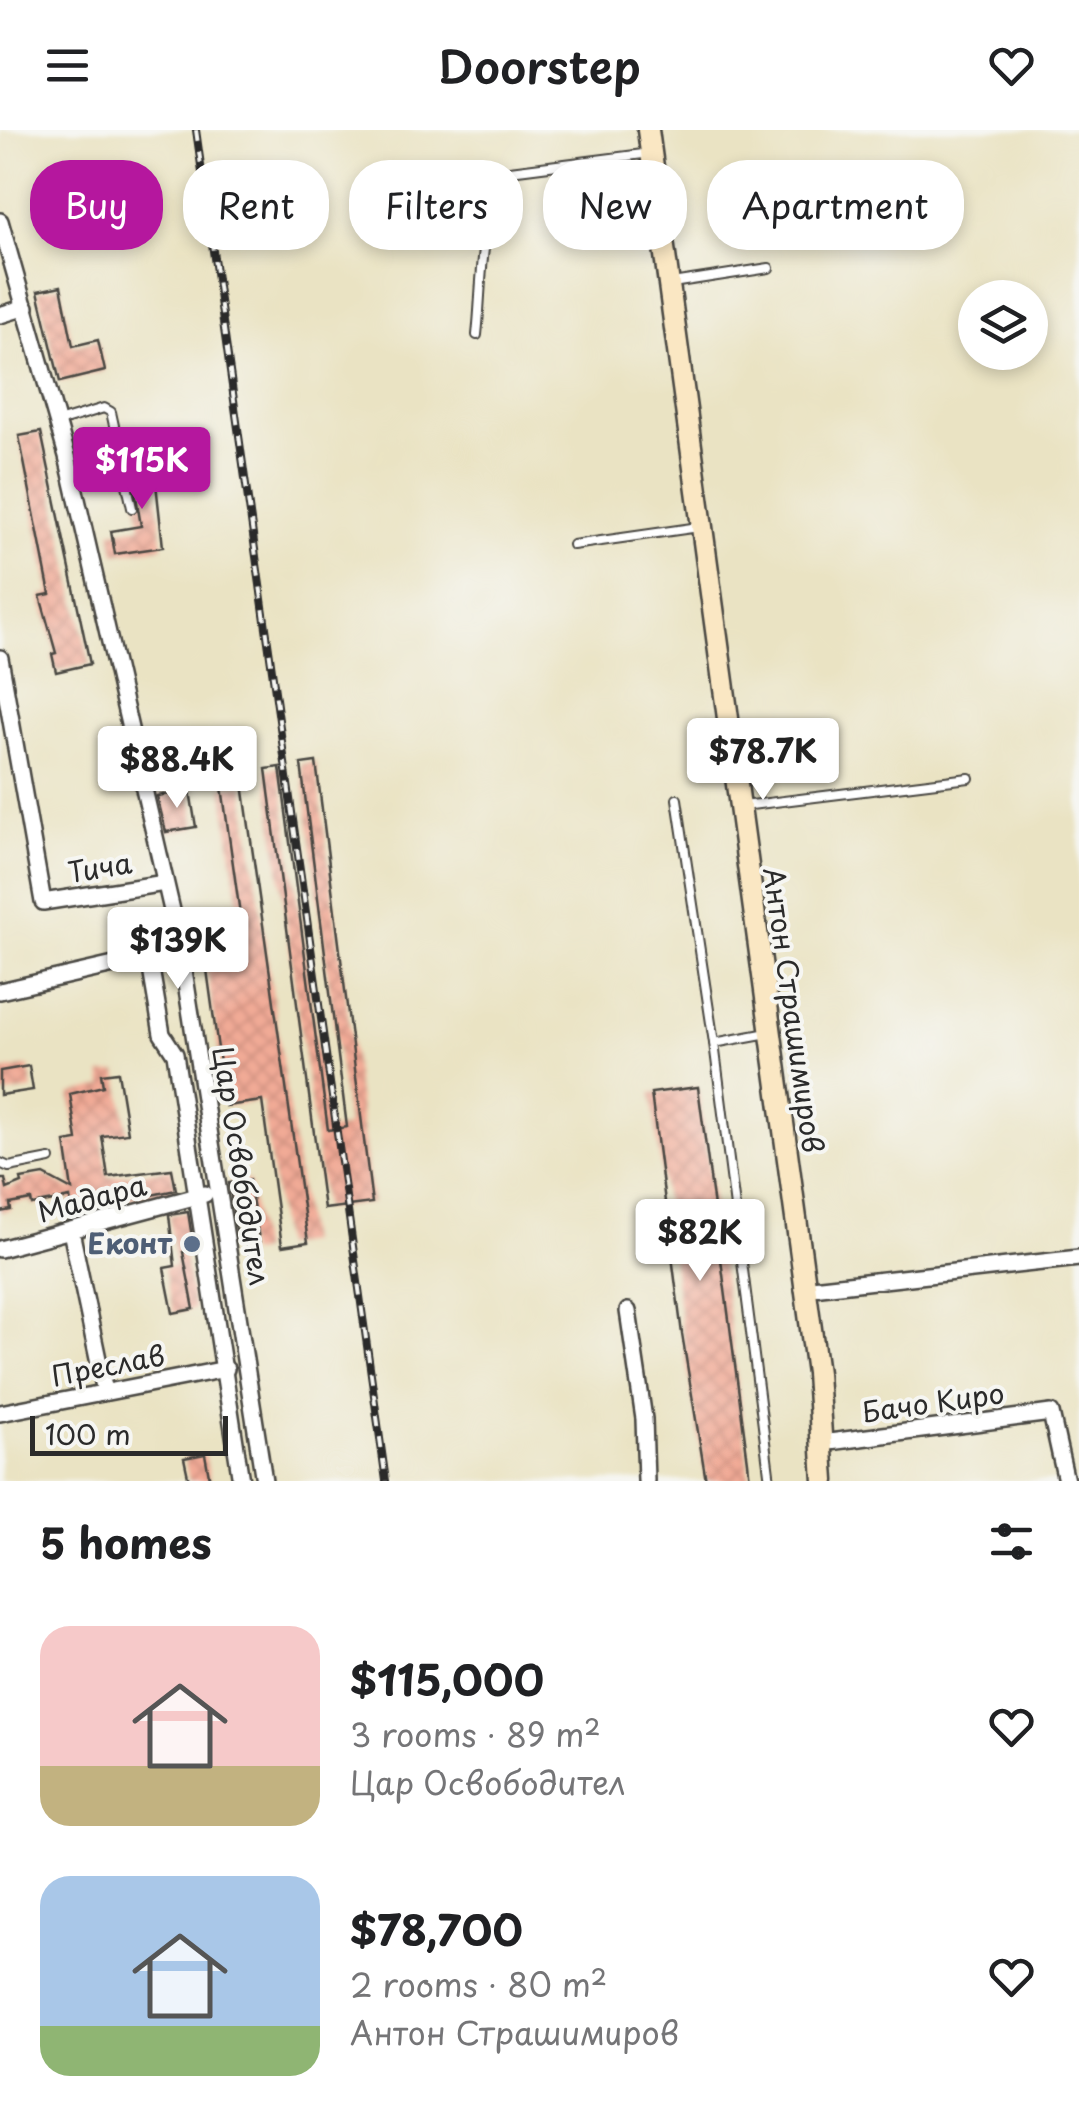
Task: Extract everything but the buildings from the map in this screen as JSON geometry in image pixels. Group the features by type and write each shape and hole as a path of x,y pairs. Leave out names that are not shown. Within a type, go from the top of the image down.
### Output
{"street":[{"name":"Антон Страшимиров","path":"648,130 803,1290 824,1481"},
{"name":"Цар Освободител","path":"0,221 58,422 180,945 264,1481"},
{"path":"0,315 26,307"},
{"name":"Тича","path":"0,658 44,902 165,883"},
{"path":"0,992 149,957 180,945"},
{"name":"Цар Освободител","path":"149,957 162,1034 175,1054 241,1481"},
{"path":"175,1054 198,1050"},
{"name":"Мадара","path":"0,1249 218,1189"},
{"path":"71,1231 105,1392"},
{"path":"803,1290 1079,1258"},
{"path":"628,1311 644,1419 646,1481"},
{"name":"Преслав","path":"0,1413 226,1369"},
{"name":"Бачо Киро","path":"822,1443 1052,1413 1066,1481"}],"lane":[{"path":"477,335 488,218 494,194 510,171 651,153"},
{"path":"668,284 769,268"},
{"path":"58,422 104,408 111,412 132,508"},
{"path":"573,545 700,527"},
{"path":"739,806 969,778"},
{"path":"677,799 714,1044 770,1481"},
{"path":"714,1044 768,1033"},
{"path":"0,1163 9,1167 50,1159"}],"railway":[{"path":"196,130 386,1481"}],"place":[{"name":"Еконт","path":"192,1244"}]}
